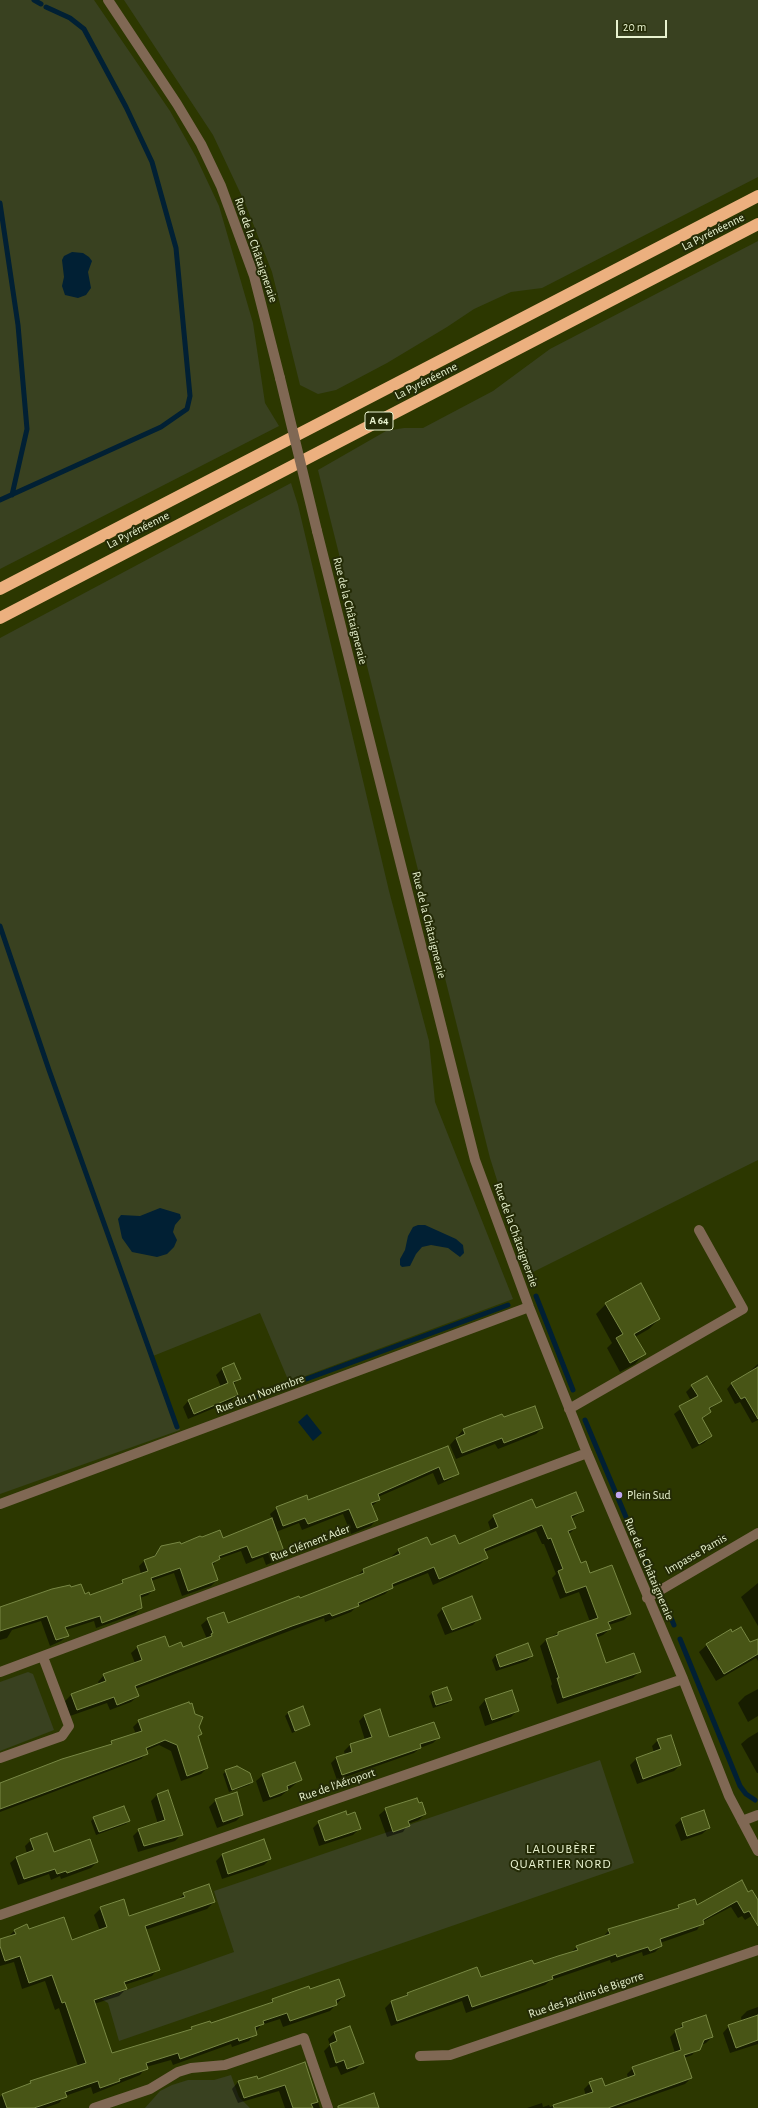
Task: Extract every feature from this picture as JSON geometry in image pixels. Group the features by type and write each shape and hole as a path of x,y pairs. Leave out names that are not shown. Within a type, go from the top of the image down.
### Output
{"highway":[{"name":"La Pyrénéenne","path":"0,589 758,196"},
{"name":"La Pyrénéenne","path":"0,618 758,224"}],"street":[{"name":"Rue de la Châtaigneraie","path":"108,0 177,104 201,144 221,186 254,276 475,1160 529,1307 587,1453 647,1598 683,1679 729,1796 758,1851"},
{"path":"569,1409 744,1310 698,1230"},
{"name":"Rue du 11 Novembre","path":"0,1504 529,1307"},
{"name":"Rue Clément Ader","path":"0,1672 587,1453"},
{"name":"Impasse Pamis","path":"647,1598 758,1533"},
{"path":"0,1758 62,1736 69,1726 43,1657"},
{"name":"Rue de l'Aéroport","path":"0,1916 683,1679"},
{"path":"742,1821 758,1815"},
{"name":"Rue des Jardins de Bigorre","path":"420,2056 450,2055 758,1950"},
{"path":"94,2108 150,2089 178,2072 191,2068 225,2065 304,2038 328,2108"}],"green space":[{"path":"0,0 94,0 170,111 196,157 219,206 253,323 265,403 279,426 0,569"},
{"path":"124,0 758,0 758,177 542,288 511,292 474,309 387,363 336,390 318,394 300,385 272,272 245,203 213,135"},
{"path":"758,241 758,1160 527,1275 490,1158 318,470 386,431 404,428 423,428 493,391 550,349"},
{"path":"291,483 298,505 389,891 429,1041 435,1102 513,1299 289,1382 260,1313 153,1356 180,1430 0,1494 0,638"},
{"path":"28,1672 33,1674 54,1730 0,1751 0,1682"},
{"path":"600,1760 634,1863 119,2041 108,2003 101,1999 234,1952 214,1891"},
{"path":"231,2075 239,2097 250,2108 145,2108 160,2091 172,2085 188,2080 214,2080"}],"water":[{"path":"72,252 83,253 92,261 88,272 91,288 86,295 78,298 65,295 62,286 64,277 62,260 64,256"},
{"path":"160,1208 180,1214 181,1218 175,1225 173,1232 177,1240 174,1247 167,1254 157,1257 132,1252 122,1238 118,1219 121,1215 140,1216"},
{"path":"425,1225 456,1239 463,1245 464,1253 460,1257 448,1248 431,1245 422,1247 416,1254 410,1266 402,1267 400,1265 400,1259 405,1250 408,1236 413,1227"},
{"path":"307,1414 322,1433 313,1441 298,1422"}],"building":[{"path":"641,1283 660,1319 634,1334 646,1354 630,1363 616,1338 623,1334 605,1303"},
{"path":"234,1363 241,1379 233,1382 238,1395 194,1414 188,1400 228,1383 222,1368"},
{"path":"758,1367 758,1419 745,1397 741,1399 731,1383"},
{"path":"707,1376 722,1401 709,1408 711,1412 702,1418 712,1436 699,1444 679,1406 698,1396 691,1385"},
{"path":"535,1406 543,1428 504,1443 502,1438 462,1453 456,1438 465,1434 463,1429 502,1414 504,1417"},
{"path":"448,1446 459,1474 444,1480 439,1467 378,1494 380,1500 371,1503 378,1520 357,1528 349,1509 308,1524 305,1518 283,1526 276,1507 307,1495 308,1500"},
{"path":"576,1492 584,1511 571,1516 576,1528 568,1531 581,1563 586,1561 590,1573 612,1565 631,1614 608,1622 611,1629 596,1634 606,1663 634,1653 641,1672 563,1698 557,1678 559,1678 546,1639 558,1635 558,1632 598,1618 586,1586 566,1593 558,1571 563,1569 551,1538 548,1539 542,1525 484,1549 488,1558 439,1579 434,1567 392,1584 393,1588 358,1603 359,1606 332,1616 330,1613 292,1626 135,1686 139,1696 117,1705 114,1697 77,1710 71,1694 106,1681 103,1674 142,1660 137,1646 165,1636 169,1647 181,1642 183,1647 212,1636 211,1634 213,1633 207,1618 224,1612 228,1623 299,1596 300,1598 364,1573 363,1569 400,1554 398,1549 427,1537 431,1545 455,1535 459,1544 498,1527 493,1515 532,1499 536,1508"},
{"path":"272,1518 285,1554 272,1560 269,1552 252,1558 247,1546 219,1556 220,1559 212,1563 218,1580 188,1591 180,1568 151,1578 155,1590 140,1595 142,1608 102,1623 100,1616 65,1627 69,1636 56,1640 47,1616 0,1631 0,1607 52,1589 70,1585 71,1587 81,1584 85,1594 89,1592 90,1595 123,1583 122,1580 148,1571 144,1560 155,1556 161,1546 180,1542 181,1544 220,1530 223,1538"},
{"path":"472,1596 481,1619 452,1630 442,1608"},
{"path":"741,1627 750,1642 758,1639 758,1654 724,1674 706,1644 731,1629 732,1632"},
{"path":"528,1643 533,1656 500,1667 496,1655"},
{"path":"447,1687 452,1700 436,1705 432,1692"},
{"path":"512,1690 519,1711 492,1720 485,1699"},
{"path":"189,1702 190,1704 192,1703 195,1714 203,1717 199,1727 202,1734 198,1736 208,1768 187,1776 177,1745 165,1740 146,1748 148,1754 0,1809 0,1783 62,1759 112,1744 111,1741 142,1731 138,1720"},
{"path":"303,1706 310,1725 295,1731 288,1712"},
{"path":"380,1709 389,1737 434,1722 440,1738 420,1744 421,1748 342,1775 336,1757 352,1752 350,1744 372,1737 364,1715"},
{"path":"671,1735 681,1765 643,1779 636,1758 661,1749 657,1739"},
{"path":"295,1762 302,1780 287,1786 288,1790 270,1797 262,1774"},
{"path":"237,1766 250,1773 253,1782 232,1790 225,1770"},
{"path":"168,1790 183,1835 144,1846 138,1829 165,1820 157,1794"},
{"path":"237,1792 243,1815 223,1822 215,1799"},
{"path":"417,1798 419,1803 422,1802 426,1814 408,1821 410,1826 393,1832 385,1808"},
{"path":"124,1806 130,1821 99,1832 93,1817"},
{"path":"704,1810 710,1828 687,1836 681,1818"},
{"path":"346,1811 347,1815 355,1812 361,1829 325,1841 318,1821"},
{"path":"47,1833 54,1852 90,1839 98,1862 67,1873 66,1871 57,1874 55,1869 24,1879 16,1857 34,1850 30,1839"},
{"path":"264,1839 271,1859 228,1874 222,1854"},
{"path":"742,1880 748,1892 752,1890 758,1900 758,1926 749,1911 744,1913 737,1901 703,1920 704,1924 660,1939 662,1946 650,1951 648,1947 617,1957 616,1954 552,1976 553,1979 472,2007 468,1995 397,2021 391,2001 408,1995 407,1993 477,1967 481,1977 532,1960 534,1964 578,1950 576,1946 610,1934 608,1929 679,1908 678,1905 695,1899 697,1905"},
{"path":"209,1884 215,1902 145,1926 160,1970 124,1982 127,1989 94,2000 112,2053 192,2029 191,2027 210,2021 211,2023 273,2002 272,1999 309,1986 310,1989 339,1979 345,1996 336,2000 337,2005 290,2021 287,2013 263,2021 264,2024 255,2027 257,2035 239,2041 238,2038 180,2059 178,2053 146,2063 148,2069 119,2079 120,2081 100,2088 98,2081 65,2092 67,2097 34,2108 7,2108 2,2094 31,2083 30,2081 86,2063 65,2002 62,2003 52,1975 29,1983 20,1956 5,1961 0,1946 0,1939 16,1934 14,1930 27,1924 29,1929 64,1917 72,1940 107,1927 100,1907 124,1899 129,1916 185,1897 183,1893"},
{"path":"706,2015 713,2037 704,2040 700,2050 684,2055 692,2078 608,2108 554,2108 553,2105 593,2092 589,2082 602,2078 605,2086 635,2075 632,2067 681,2050 675,2030 683,2027 682,2023"},
{"path":"758,2015 758,2040 736,2048 728,2025"},
{"path":"350,2026 364,2063 347,2069 344,2060 336,2063 330,2044 337,2041 334,2032"},
{"path":"305,2062 318,2102 311,2104 313,2108 293,2108 285,2085 244,2098 238,2081 257,2076 258,2079"},
{"path":"374,2093 379,2108 338,2108 338,2106"}],"waterway":[{"path":"34,0 41,4"},
{"path":"0,500 161,427 187,409 190,396 176,248 152,162 126,107 84,29 70,18 46,7"},
{"path":"0,203 18,325 27,429 12,495"},
{"path":"0,926 49,1070 177,1427"},
{"path":"536,1296 573,1390"},
{"path":"241,1403 508,1305"},
{"path":"585,1420 645,1562"},
{"path":"668,1611 674,1625"},
{"path":"680,1639 740,1786 746,1794 755,1800"}],"place":[{"name":"Plein Sud","path":"619,1495"}],"district":[{"name":"LALOUBÈRE QUARTIER NORD","path":"561,1856"}]}
